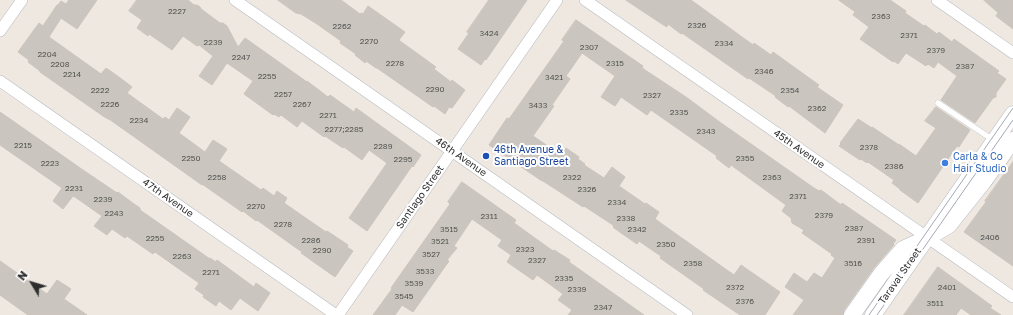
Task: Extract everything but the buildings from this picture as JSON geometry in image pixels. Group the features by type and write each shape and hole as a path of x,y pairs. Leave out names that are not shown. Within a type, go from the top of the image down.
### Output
{"street":[{"path":"0,31 22,0"},
{"name":"46th Avenue","path":"235,0 687,315"},
{"name":"Santiago Street","path":"337,315 557,0"},
{"name":"45th Avenue","path":"585,0 1013,297"},
{"path":"937,0 1013,53"},
{"name":"47th Avenue","path":"0,81 337,315"},
{"name":"Taraval Street","path":"873,315 1013,114"},
{"name":"Taraval Street","path":"852,315 881,274 902,249 927,238 949,225 984,182 1013,140"}],"lane":[{"path":"938,103 994,142"}],"tram line":[{"path":"869,315 1013,108"},
{"path":"877,315 1013,120"}],"place":[{"name":"46th Avenue & Santiago Street","path":"486,156"},
{"name":"Carla & Co Hair Studio","path":"945,163"}]}
